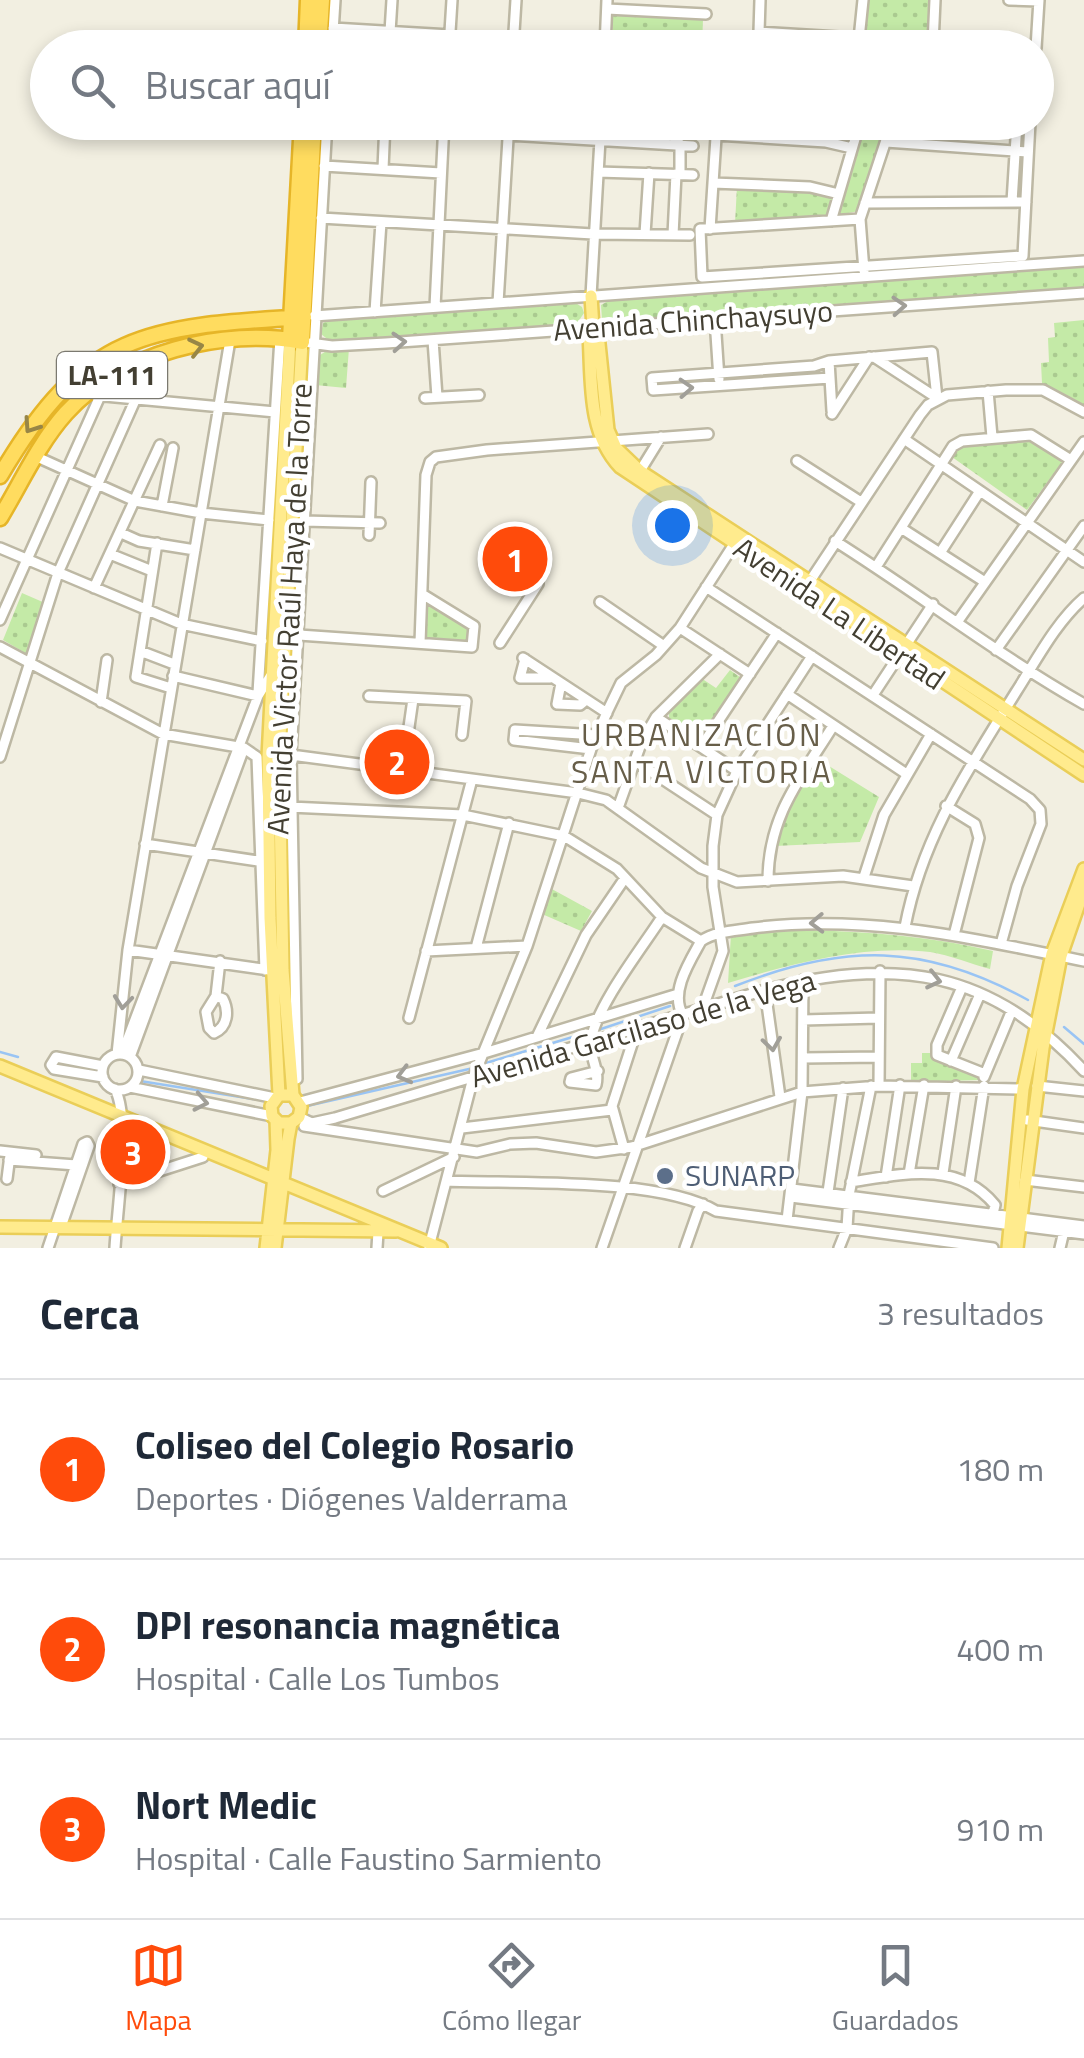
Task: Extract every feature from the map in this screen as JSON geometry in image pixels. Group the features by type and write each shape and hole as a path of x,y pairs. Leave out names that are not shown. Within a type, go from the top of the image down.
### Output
{"highway":[{"path":"307,30 308,0"},
{"path":"320,30 322,0"},
{"name":"Avenida Victor Raúl Haya de la Torre","path":"302,140 304,316"},
{"name":"Avenida Victor Raúl Haya de la Torre","path":"297,341 304,316 313,140"},
{"name":"LA-111","path":"0,476 47,404 110,352 170,329 304,316"},
{"name":"LA-111","path":"0,518 65,414 116,373 154,358 230,340 297,341"}],"main road":[{"path":"591,299 592,325 598,334 598,398 606,441"},
{"name":"Avenida Victor Raúl Haya de la Torre","path":"278,1184 278,1150 271,1106 277,1096 264,877 271,674 297,341"},
{"name":"Avenida Victor Raúl Haya de la Torre","path":"278,1184 297,1099 282,951 279,755 297,341"},
{"name":"Avenida La Libertad","path":"606,441 654,486"},
{"name":"Avenida La Libertad","path":"606,441 620,468 654,486 1002,714 1084,760"},
{"path":"260,659 271,674"},
{"name":"Avenida La Libertad","path":"1002,714 1084,775"},
{"path":"1008,1248 1025,1180 1023,1089 1041,1030 1056,955 1084,869"},
{"path":"1056,955 1084,889"},
{"path":"1017,1248 1025,1120 1037,1086 1041,1030"},
{"path":"0,1066 204,1157 278,1184 354,1225"},
{"path":"0,1074 431,1247"},
{"path":"277,1096 297,1099"},
{"path":"274,1118 295,1121"},
{"path":"266,1248 278,1184"},
{"path":"0,1227 272,1231 354,1225 388,1231"},
{"path":"272,1231 275,1248"}],"street":[{"path":"335,0 333,28 371,30"},
{"path":"390,30 392,0"},
{"path":"450,30 452,0"},
{"path":"515,30 516,0"},
{"path":"686,0 686,12"},
{"path":"759,30 760,0"},
{"path":"861,30 863,0"},
{"path":"934,30 935,0"},
{"path":"1009,0 1039,1 1037,30"},
{"path":"606,30 607,4 658,6 706,14"},
{"path":"258,696 275,412 304,316 321,218 326,140"},
{"path":"383,169 385,140"},
{"path":"435,308 443,140"},
{"path":"498,303 508,140"},
{"path":"591,299 600,140 693,146"},
{"path":"673,234 678,140"},
{"path":"710,229 716,140"},
{"path":"798,140 852,148"},
{"path":"832,221 854,140"},
{"path":"1012,202 1016,140"},
{"path":"860,219 700,229 702,277 864,272 1023,256 1029,140"},
{"path":"864,272 860,219 886,142 1028,152"},
{"path":"324,166 441,173"},
{"path":"598,172 693,175"},
{"path":"645,234 649,173"},
{"path":"713,183 810,187 839,194"},
{"path":"865,203 1026,202"},
{"path":"321,218 593,234 690,235"},
{"path":"375,312 381,222"},
{"name":"Avenida Chinchaysuyo","path":"304,316 591,299 864,272 1084,261"},
{"name":"Avenida Chinchaysuyo","path":"297,341 433,340 592,325 1084,293"},
{"path":"714,319 719,386"},
{"path":"230,340 128,950 123,1055 139,1070 277,1096"},
{"path":"433,340 437,397"},
{"path":"297,341 304,521 290,807 297,1099"},
{"path":"830,378 653,390 652,378 814,366 829,361 932,352 937,398"},
{"path":"829,361 832,414 871,357"},
{"path":"871,357 937,398"},
{"path":"0,756 58,573 154,358"},
{"path":"766,370 767,383"},
{"path":"806,586 904,439 937,398 1044,390 1082,407"},
{"path":"988,392 992,437"},
{"path":"0,620 66,470 92,395 275,412"},
{"path":"425,398 479,395"},
{"path":"420,643 426,475 430,462 445,454 708,434"},
{"path":"876,567 953,446 962,441 1031,435 1071,460"},
{"path":"640,471 661,437"},
{"path":"904,439 1084,562"},
{"path":"958,621 1084,442"},
{"path":"94,588 160,445"},
{"path":"162,506 173,448"},
{"path":"37,456 135,500 201,513 269,520"},
{"path":"797,461 862,502"},
{"path":"368,535 375,523 371,482"},
{"path":"940,554 980,492"},
{"path":"304,521 375,523"},
{"path":"996,650 1084,526"},
{"path":"901,528 986,582"},
{"path":"120,534 195,550"},
{"path":"431,1247 473,1078 527,946 597,735 621,684 680,628 737,540"},
{"path":"836,541 1028,672 1084,704"},
{"path":"157,543 136,676 171,688"},
{"path":"0,548 181,624 262,641"},
{"path":"110,554 152,571"},
{"path":"500,643 538,584"},
{"path":"706,586 1030,798 1040,810 1041,824 1017,886 1001,944"},
{"path":"298,635 472,647 474,626 422,594"},
{"path":"905,927 913,886 946,806 1028,672 1084,598"},
{"path":"600,602 664,646"},
{"path":"873,696 933,604"},
{"path":"680,628 750,674"},
{"path":"702,748 777,633"},
{"path":"0,647 164,734 241,747 257,757 258,861 264,877"},
{"path":"140,652 174,664"},
{"path":"618,808 642,740 656,718 720,654"},
{"path":"702,1010 722,961 713,874 717,816 737,771 812,656"},
{"path":"557,680 520,678 524,659 557,680 607,714"},
{"path":"101,702 106,660"},
{"path":"271,674 258,696 123,1055 103,1066 56,1057 51,1065 54,1069 103,1077 123,1089 274,1118"},
{"path":"172,676 258,696"},
{"path":"557,680 557,704 580,704 586,700"},
{"path":"787,694 906,773"},
{"path":"369,696 466,701 462,734"},
{"path":"404,769 413,699"},
{"path":"656,718 737,771"},
{"path":"768,881 768,857 776,820 833,726"},
{"path":"548,743 554,732"},
{"path":"591,749 514,734 597,735"},
{"path":"864,877 876,834 906,773 931,734"},
{"path":"291,754 606,800 713,874 737,882 821,875 864,877 913,886"},
{"path":"636,761 717,816"},
{"path":"408,1018 472,779"},
{"path":"946,806 975,824 979,838 954,935"},
{"path":"290,807 463,815 564,836 625,878 662,916 701,941"},
{"path":"476,948 509,823"},
{"path":"146,844 258,861"},
{"path":"537,1036 586,936 625,878"},
{"path":"598,1071 571,1078 570,1082 596,1085 598,1071 590,1044 600,1017 662,916"},
{"path":"602,1248 683,1015 677,1005 678,994 701,941 720,933 836,922 905,927 1084,961"},
{"path":"426,951 527,946"},
{"path":"128,950 269,970"},
{"path":"219,997 223,962"},
{"path":"839,1248 847,1228 851,1182 875,1086 880,971"},
{"name":"Avenida Garcilaso de la Vega","path":"295,1121 319,1122 804,980 880,971 980,994 1041,1030 1084,1072"},
{"path":"788,1220 802,1092 804,980"},
{"path":"962,987 936,1055 985,1074"},
{"path":"765,990 780,1097"},
{"name":"Avenida Garcilaso de la Vega","path":"297,1099 484,1052 678,994"},
{"path":"951,1061 980,994"},
{"path":"969,1183 985,1074 1012,1010"},
{"path":"803,1020 878,1018"},
{"path":"624,1149 612,1110 633,1040 631,1031"},
{"path":"802,1058 878,1056"},
{"path":"103,1066 103,1077"},
{"path":"123,1089 137,1080 139,1070"},
{"path":"295,1121 316,1129 455,1153 536,1143 583,1151 624,1149 802,1092 924,1085 1023,1089"},
{"path":"909,1174 924,1085"},
{"path":"886,1177 900,1086"},
{"path":"943,1174 956,1086"},
{"path":"1037,1086 1084,1091"},
{"path":"828,1192 842,1088"},
{"path":"115,1248 123,1089"},
{"path":"462,1128 612,1110"},
{"path":"536,1143 538,1120"},
{"path":"1025,1120 1084,1128"},
{"path":"497,1124 498,1147"},
{"path":"36,1158 38,1141"},
{"path":"48,1248 83,1144 87,1142 89,1146 63,1220 56,1228"},
{"path":"383,1191 455,1153"},
{"path":"7,1179 6,1154 76,1165"},
{"path":"118,1184 204,1157"},
{"path":"851,1182 943,1174 969,1183 995,1205 994,1214"},
{"path":"1025,1180 1083,1187 1084,1180"},
{"path":"447,1181 623,1188 691,1198 716,1211 993,1248"},
{"path":"791,1193 828,1192 848,1199 1084,1230"},
{"path":"791,1193 808,1199 848,1199 994,1214 1064,1231 1084,1230"},
{"path":"805,1222 808,1199"},
{"path":"685,1248 698,1210 704,1204"},
{"path":"376,1248 388,1231"},
{"path":"1060,1248 1064,1231"}],"green space":[{"path":"865,0 932,0 931,30 863,30"},
{"path":"613,15 703,19 703,30 613,30"},
{"path":"859,140 885,140 859,211 838,215"},
{"path":"737,186 801,188 835,198 829,217 735,224"},
{"path":"1084,265 1084,290 609,323 602,319 601,305 610,300"},
{"path":"574,302 584,313 576,325 331,342 321,334 323,323 331,319"},
{"path":"1084,320 1083,407 1042,383 1041,363 1049,362 1048,338 1055,337 1054,323"},
{"path":"349,348 346,388 315,385 320,355"},
{"path":"1032,440 1063,461 1027,510 952,457 959,447"},
{"path":"496,530 547,560 529,587 484,558"},
{"path":"22,593 45,603 27,654 3,640"},
{"path":"427,603 468,630 468,642 424,639"},
{"path":"730,670 744,680 701,742 669,720 669,712 701,678 716,688"},
{"path":"816,758 879,797 860,842 775,846 786,805"},
{"path":"550,888 592,911 581,931 542,914"},
{"path":"811,930 903,936 993,951 990,969 930,952 879,951 802,963 728,983 731,934"},
{"path":"922,1053 936,1053 979,1075 981,1080 911,1082 911,1063 922,1063"}],"waterway":[{"path":"735,986 812,962 884,956 954,968 1028,1000"},
{"path":"601,1029 670,1006"},
{"path":"1064,1027 1084,1044"},
{"path":"486,1063 586,1033"},
{"path":"0,1052 18,1057"},
{"path":"58,1064 84,1070"},
{"path":"307,1106 469,1069"},
{"path":"140,1081 253,1099"}],"place":[{"name":"Coliseo del Colegio Rosario","path":"515,559"},
{"name":"DPI resonancia magnética","path":"397,762"},
{"name":"Nort Medic","path":"133,1152"},
{"name":"SUNARP","path":"665,1176"}],"district":[{"name":"URBANIZACIÓN SANTA VICTORIA","path":"702,754"}]}
